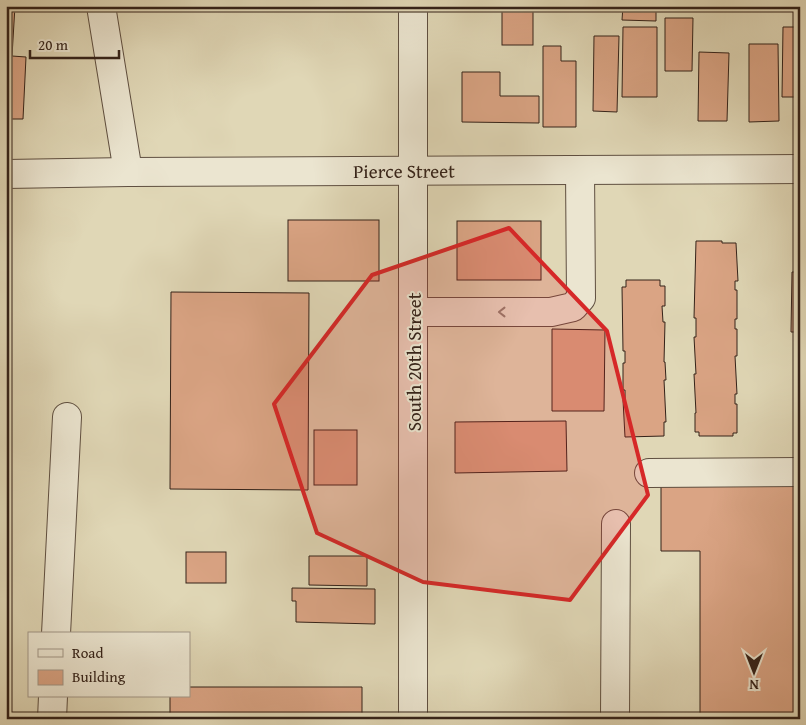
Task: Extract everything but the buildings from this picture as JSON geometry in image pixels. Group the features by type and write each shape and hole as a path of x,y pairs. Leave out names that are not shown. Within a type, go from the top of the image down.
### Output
{"street":[{"path":"101,6 128,172"},
{"name":"South 20th Street","path":"413,6 414,719"},
{"name":"Pierce Street","path":"6,174 800,169"},
{"path":"413,312 551,312 572,307 581,298 580,170"},
{"path":"56,632 67,417"},
{"path":"649,473 800,472"},
{"path":"615,719 616,524"},
{"path":"52,719 53,698"}],"highlighted area":[{"path":"509,228 607,331 648,495 570,600 423,582 317,533 274,404 372,275"}]}
